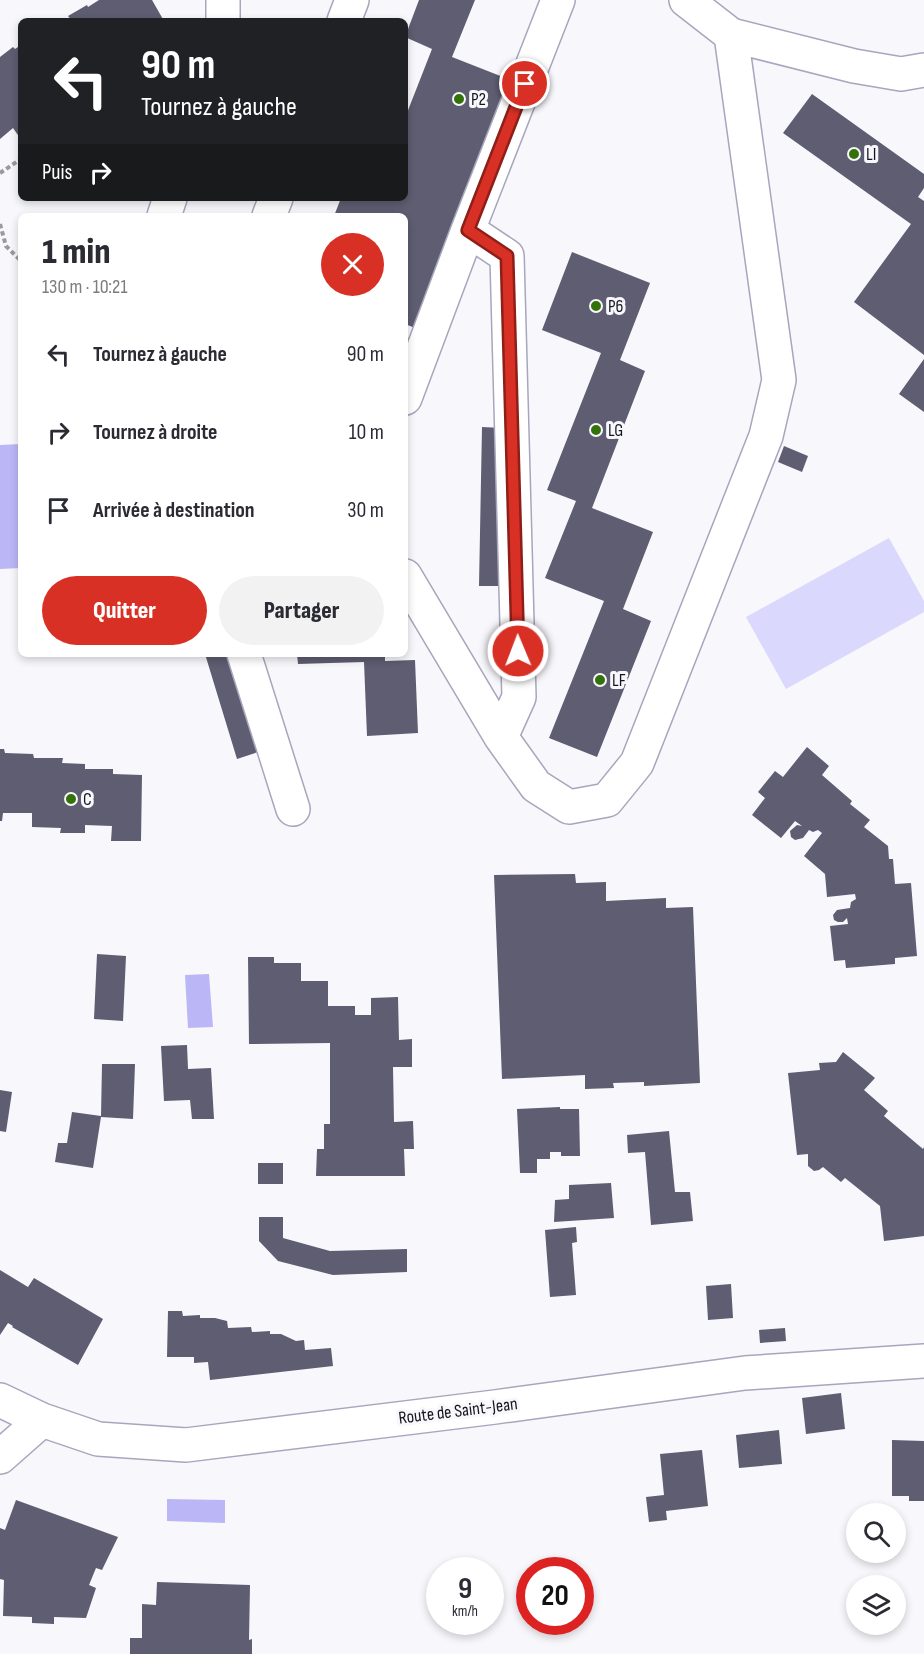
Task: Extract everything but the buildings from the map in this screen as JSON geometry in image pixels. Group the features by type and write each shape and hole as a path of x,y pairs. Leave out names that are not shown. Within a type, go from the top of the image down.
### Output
{"street":[{"path":"223,0 223,18"},
{"path":"345,18 352,0"},
{"path":"408,390 558,0"},
{"path":"687,0 730,35 854,66 901,74 924,70"},
{"path":"408,581 501,737 536,786 569,807 607,800 637,763 766,436 779,380 730,35"},
{"path":"468,230 507,256 519,697 501,737"},
{"path":"245,657 293,809"},
{"name":"Route de Saint-Jean","path":"0,1400 42,1420 98,1439 186,1445 745,1373 924,1361"},
{"path":"0,1457 42,1420"}],"path":[{"path":"0,173 18,161"},
{"path":"0,224 6,246 18,258"}],"shaded area":[{"path":"18,444 18,568 0,569 0,445"},
{"path":"889,538 924,601 924,612 786,689 746,617"},
{"path":"209,974 213,1027 188,1028 185,975"},
{"path":"167,1499 225,1500 225,1523 167,1521"}],"place":[{"name":"P2","path":"459,99"},
{"name":"LI","path":"854,154"},
{"name":"P6","path":"596,306"},
{"name":"LG","path":"596,430"},
{"name":"LF","path":"600,680"},
{"name":"C","path":"71,799"}],"route":[{"path":"518,651 507,256 468,230 525,84"}]}
